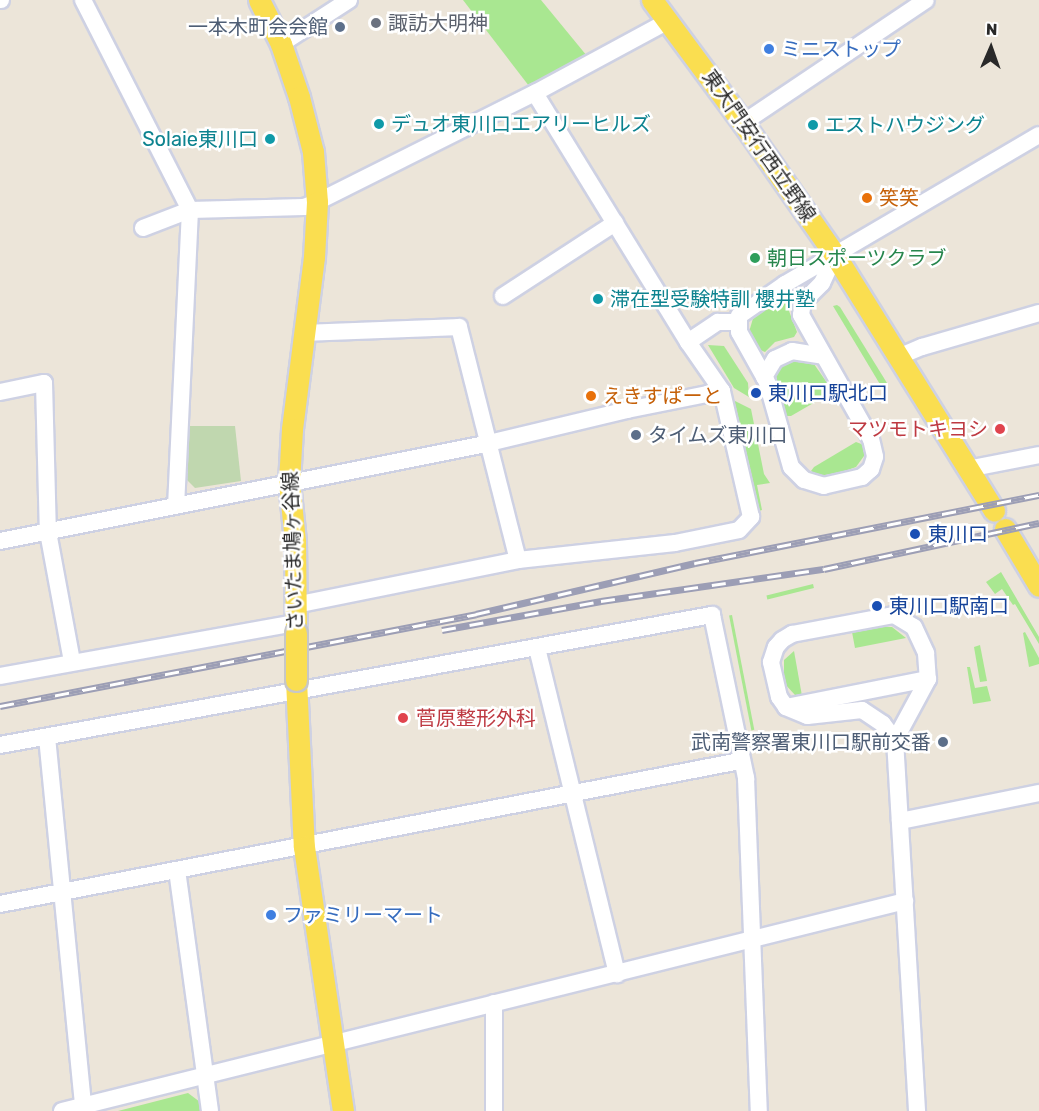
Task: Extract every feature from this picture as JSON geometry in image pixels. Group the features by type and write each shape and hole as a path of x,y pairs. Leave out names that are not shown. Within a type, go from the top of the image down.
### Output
{"main road":[{"name":"さいたま鳩ヶ谷線","path":"259,0 281,44 299,96 313,152 317,202 314,257 289,482 295,541 296,685 304,847 343,1111"},
{"name":"東大門安行西立野線","path":"652,0 743,123 835,255 994,510"},
{"path":"1005,528 1032,560 1039,586"}],"street":[{"path":"83,0 190,210 176,506"},
{"path":"281,44 349,0"},
{"path":"743,123 926,0"},
{"path":"143,228 190,210 304,207 317,202 535,93 668,21"},
{"path":"0,676 296,620 518,560 675,543 739,530 748,523 751,517 722,391 688,342 535,93"},
{"path":"835,255 822,283 803,302 801,315 874,448 873,466 862,477 824,486 808,482 796,474 789,463 764,377 743,342 737,322 741,312 835,255 1039,135"},
{"path":"503,296 615,223"},
{"path":"898,357 922,347 1039,313"},
{"path":"688,342 718,322 737,322"},
{"path":"304,333 459,327 518,560"},
{"path":"764,377 776,359 792,351 822,356"},
{"path":"0,392 44,383 48,532 72,662"},
{"path":"0,541 489,443 627,410 722,391"},
{"path":"967,469 1039,455"},
{"path":"0,745 296,685 537,648 712,615 740,760 746,778 759,1111"},
{"path":"895,740 883,724 862,710 807,716 786,707 779,697 771,662 776,647 792,634 894,615 914,627 926,654 928,679 895,740 917,1111"},
{"path":"537,648 617,974"},
{"path":"786,707 928,679"},
{"path":"47,737 84,1108"},
{"path":"0,904 304,847 740,760"},
{"path":"900,821 1039,793"},
{"path":"177,870 210,1111"},
{"path":"62,1111 84,1108 206,1075 334,1045 905,901"},
{"path":"494,1003 494,1111"}],"green space":[{"path":"463,0 541,0 587,56 529,86"},
{"path":"804,283 795,294 789,311 797,332 794,337 775,342 765,352 758,349 749,332 754,315"},
{"path":"837,305 887,383 881,386 833,306"},
{"path":"708,345 724,346 748,383 749,397 734,388"},
{"path":"794,358 805,358 814,364 832,390 791,416 784,416 776,376 782,363"},
{"path":"733,402 751,409 764,474 770,483 757,485 762,510 756,512"},
{"path":"188,426 235,426 241,481 195,488 187,480"},
{"path":"856,442 864,445 864,456 856,467 839,473 818,476 811,471 814,467"},
{"path":"1001,572 1039,637 1039,644 1015,604 1013,605 1002,589 995,594 986,582"},
{"path":"813,584 814,588 767,599 766,596"},
{"path":"732,615 754,730 751,730 729,616"},
{"path":"876,627 892,627 906,638 855,648 852,632"},
{"path":"1025,632 1039,658 1039,664 1029,667 1023,633"},
{"path":"980,645 987,681 980,682 974,647"},
{"path":"794,651 802,696 795,695 784,683 784,660"},
{"path":"967,667 970,667 975,688 987,686 991,701 973,704"},
{"path":"188,1093 200,1102 201,1111 118,1111"}],"railway":[{"path":"0,706 476,614 695,563 1039,495"},
{"path":"442,630 601,601 824,569 1039,523"}],"place":[{"name":"諏訪大明神","path":"376,23"},
{"name":"一本木町会会館","path":"340,27"},
{"name":"ミニストップ","path":"769,49"},
{"name":"デュオ東川口エアリーヒルズ","path":"379,124"},
{"name":"エストハウジング","path":"813,125"},
{"name":"Solaie東川口","path":"270,139"},
{"name":"笑笑","path":"867,198"},
{"name":"朝日スポーツクラブ","path":"755,258"},
{"name":"滞在型受験特訓 櫻井塾","path":"598,299"},
{"name":"東川口駅北口","path":"756,393"},
{"name":"えきすぱーと","path":"591,396"},
{"name":"マツモトキヨシ","path":"1000,429"},
{"name":"タイムズ東川口","path":"636,435"},
{"name":"東川口","path":"915,534"},
{"name":"東川口駅南口","path":"877,606"},
{"name":"菅原整形外科","path":"403,718"},
{"name":"武南警察署東川口駅前交番","path":"943,742"},
{"name":"ファミリーマート","path":"271,915"}]}
